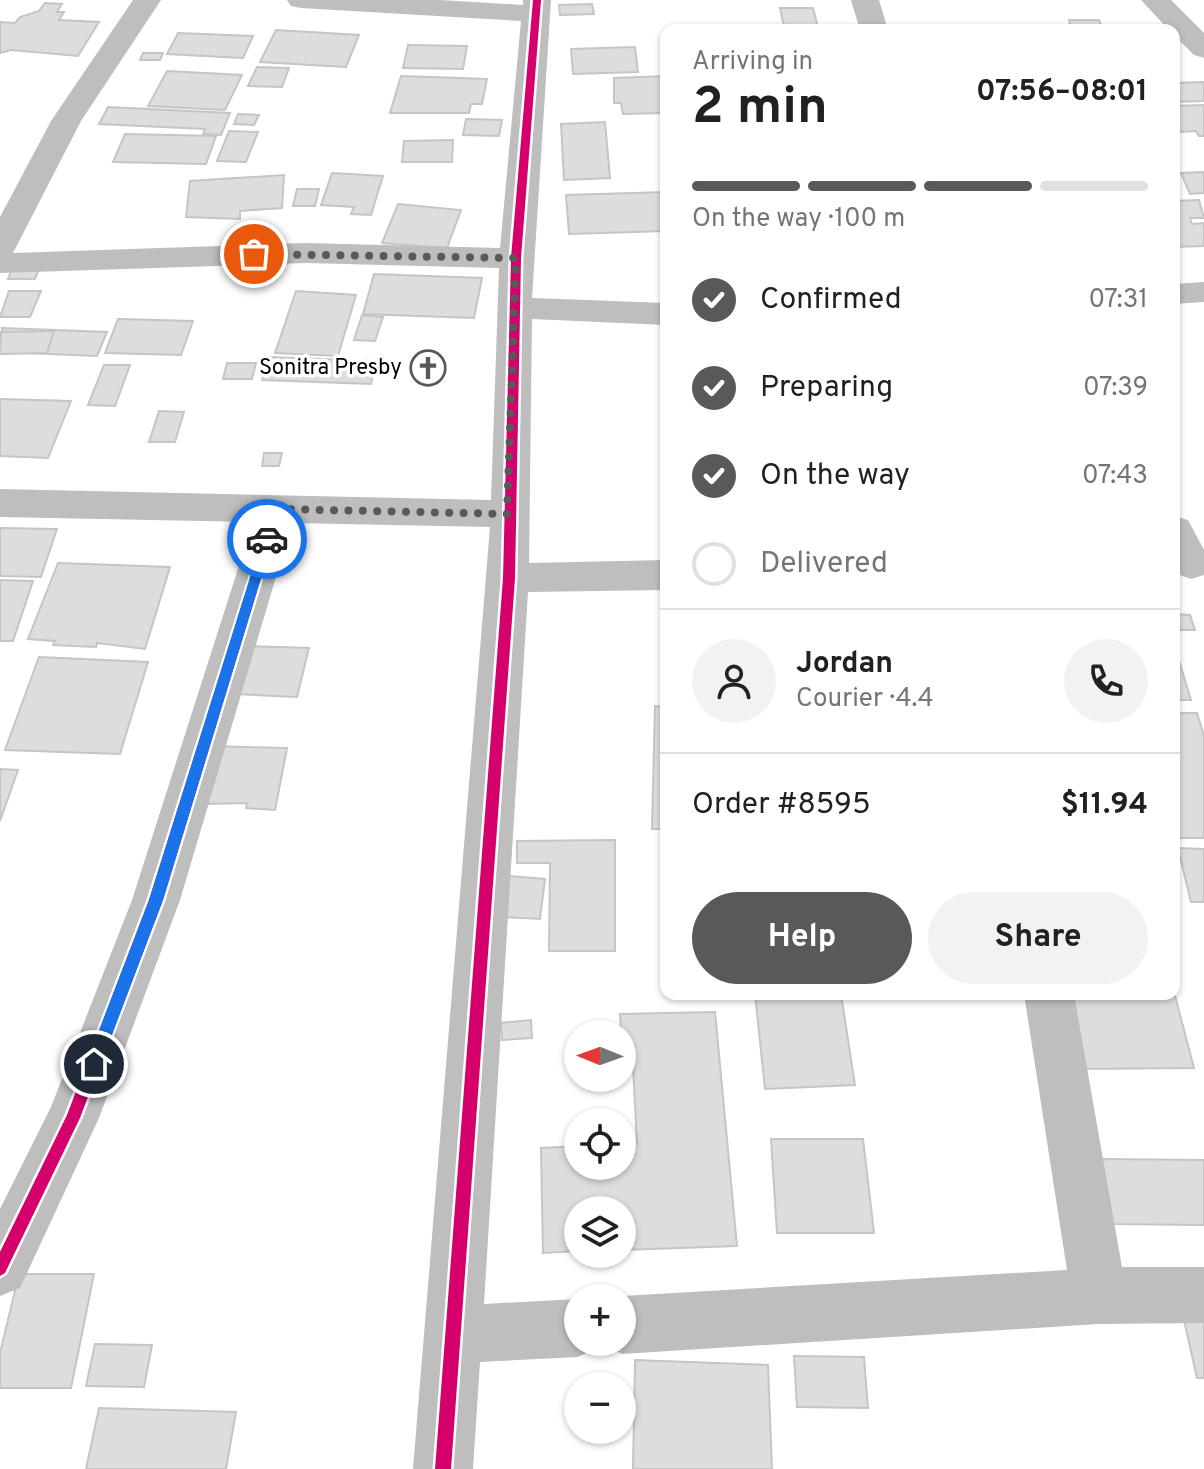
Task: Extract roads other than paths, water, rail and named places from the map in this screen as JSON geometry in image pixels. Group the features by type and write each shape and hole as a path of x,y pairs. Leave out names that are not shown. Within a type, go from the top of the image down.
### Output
{"street":[{"path":"0,248 66,121 147,0"},
{"path":"301,0 537,7 516,258 507,514 509,578 443,1469"},
{"path":"865,0 872,24"},
{"path":"1155,0 1179,24"},
{"path":"1180,25 1204,49"},
{"path":"0,263 306,253 516,258"},
{"path":"1180,294 1204,292"},
{"path":"515,308 660,314"},
{"path":"0,503 507,514"},
{"path":"0,1268 73,1118 156,900 277,509"},
{"path":"509,578 660,575"},
{"path":"1050,1000 1099,1296"},
{"path":"636,1324 1099,1296 1204,1295"},
{"path":"451,1335 564,1329"}],"place":[{"name":"Sonitra Presby","path":"428,368"}]}
